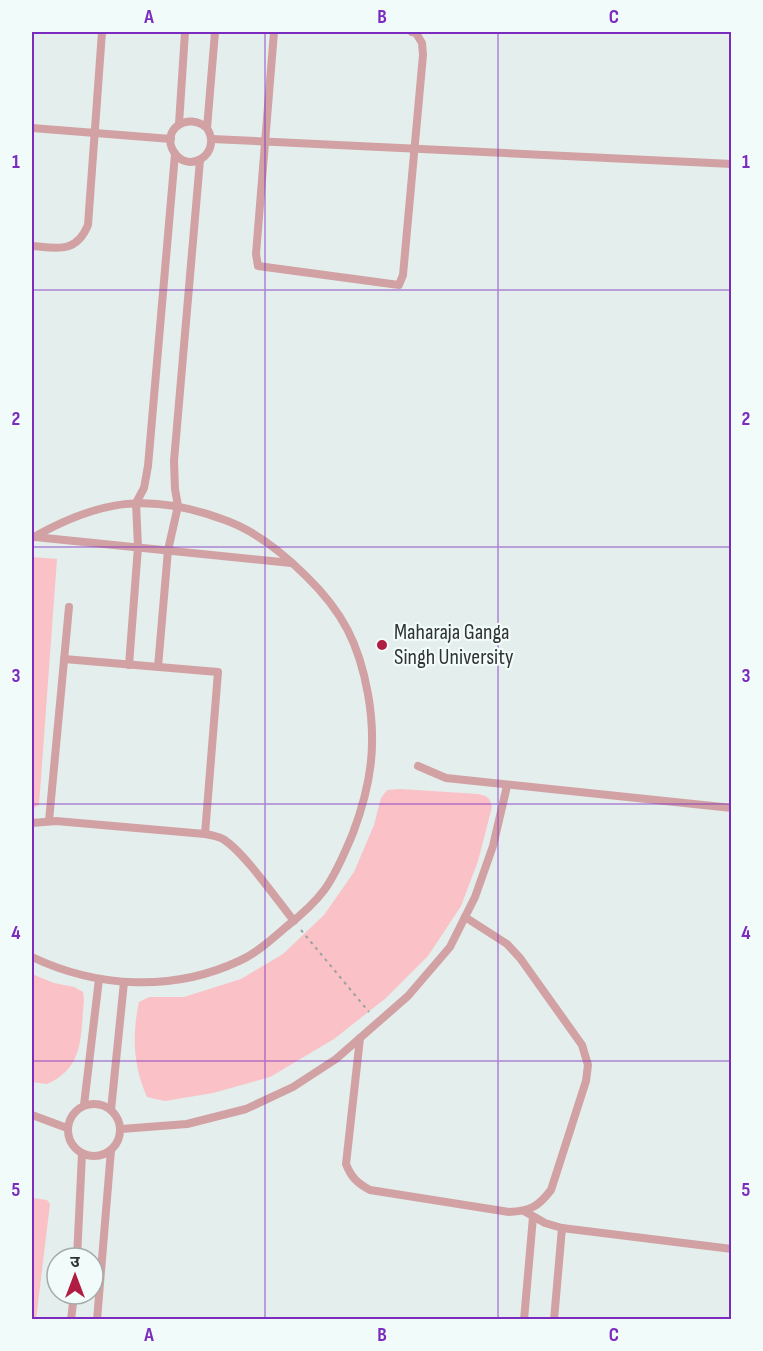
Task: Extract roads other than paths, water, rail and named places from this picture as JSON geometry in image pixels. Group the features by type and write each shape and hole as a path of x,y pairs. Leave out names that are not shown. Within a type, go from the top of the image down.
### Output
{"lane":[{"path":"32,246 63,248 74,244 83,236 88,225 102,32"},
{"path":"179,124 185,32"},
{"path":"207,128 197,121 185,121 179,124 171,139 171,147 175,154 184,160 195,161 208,153 212,139 207,128 215,32"},
{"path":"274,32 256,254 258,266 399,285 403,275 423,55 422,43 416,33 412,32"},
{"path":"32,128 171,139"},
{"path":"212,139 732,164"},
{"path":"129,665 138,547 136,503 144,488 148,466 175,154"},
{"path":"158,667 168,550 178,506 174,461 200,160"},
{"path":"32,957 54,968 99,979 124,982 182,980 213,972 241,960 266,944 294,921 325,889 346,851 359,816 371,768 374,744 372,716 356,645 345,622 330,601 293,563 270,544 239,525 196,509 159,503 136,503 77,514 33,538"},
{"path":"33,538 293,563"},
{"path":"49,820 69,607"},
{"path":"64,659 218,672 205,834"},
{"path":"418,766 446,778 732,808"},
{"path":"121,1130 187,1124 246,1109 293,1087 336,1059 408,996 450,947 475,897 493,846 507,786"},
{"path":"32,823 49,820 205,834 220,838 229,844 294,921"},
{"path":"360,1038 346,1164 350,1175 358,1184 370,1190 509,1212 524,1211 540,1203 551,1190 586,1081 588,1065 582,1045 520,958 507,944 465,917"},
{"path":"84,1105 99,979"},
{"path":"111,1110 124,982"},
{"path":"96,1103 111,1110 118,1118 121,1130 118,1141 111,1150 102,1155 82,1154 72,1144 67,1128 73,1113 84,1105 96,1103"},
{"path":"32,1115 67,1128"},
{"path":"97,1320 111,1150"},
{"path":"78,1246 82,1154"},
{"path":"524,1211 545,1223 562,1228 732,1249"},
{"path":"524,1320 533,1216"},
{"path":"554,1320 562,1228"}],"place":[{"name":"Maharaja Ganga Singh University","path":"382,645"}]}
